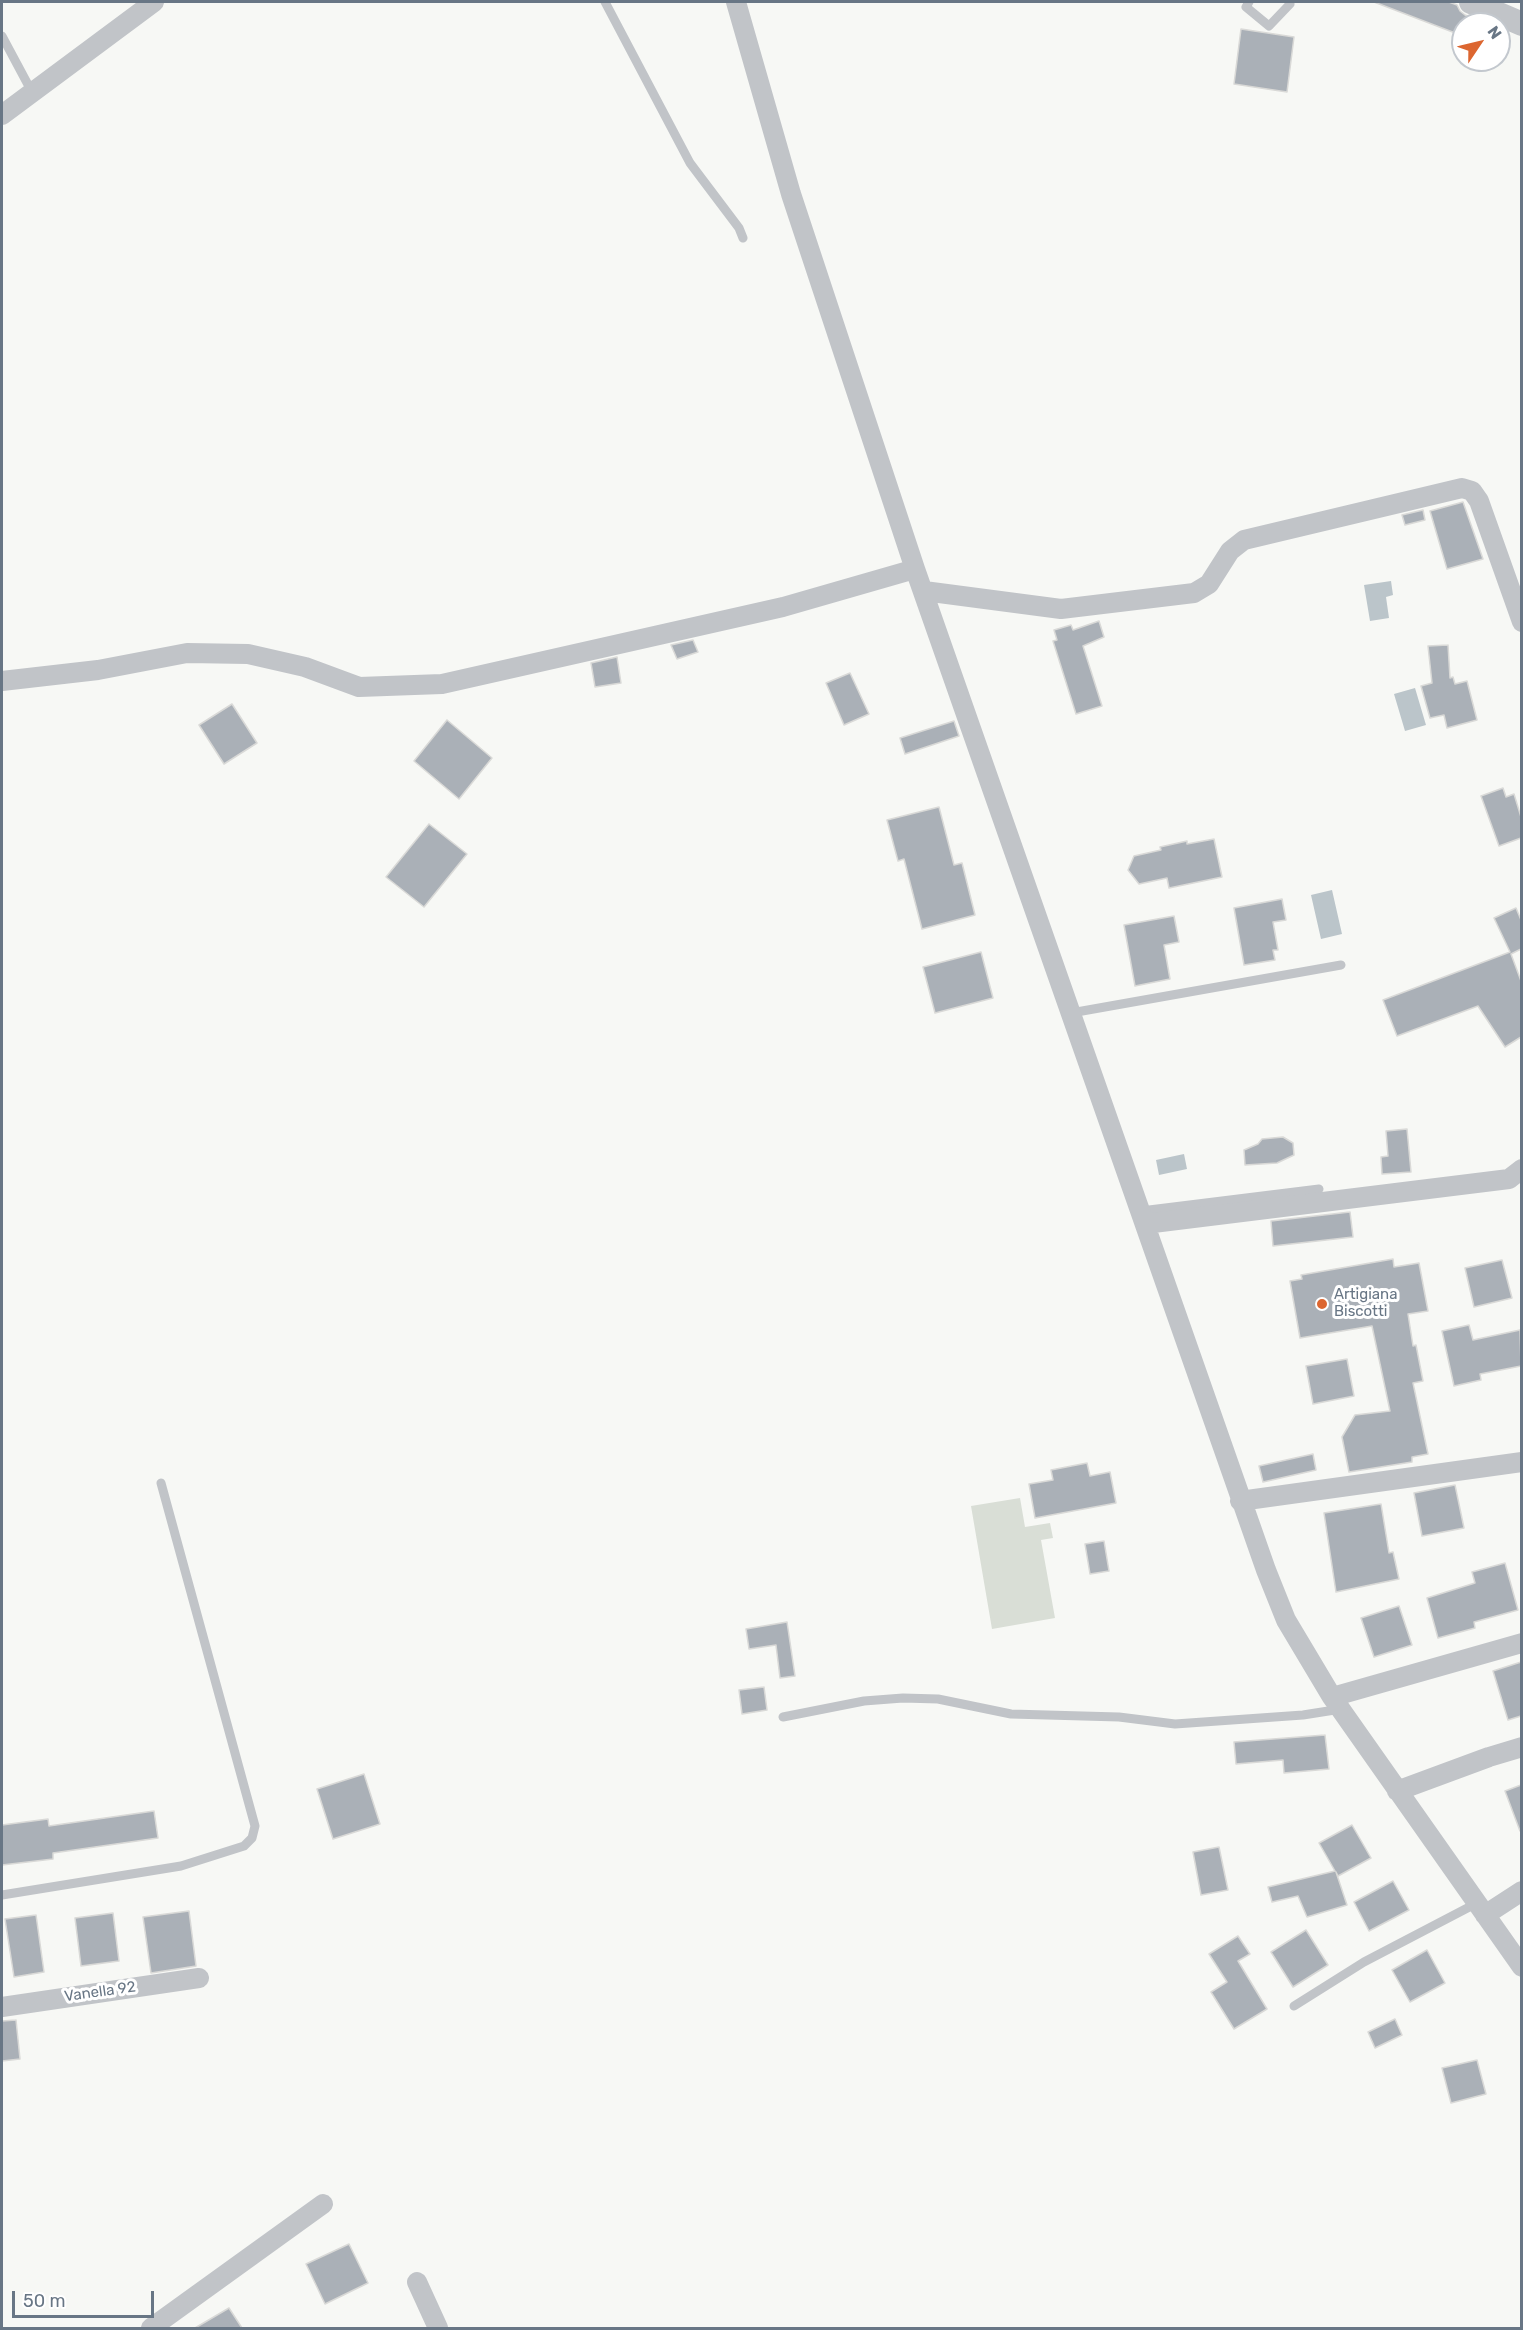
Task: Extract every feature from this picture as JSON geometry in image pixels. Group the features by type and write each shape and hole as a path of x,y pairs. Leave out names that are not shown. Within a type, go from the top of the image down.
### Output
{"street":[{"path":"735,2 791,194 915,569 1240,1501 1286,1620 1336,1703 1521,1967"},
{"path":"1471,2 1521,24"},
{"path":"2,115 147,4"},
{"path":"924,591 1061,609 1194,593 1209,584 1230,551 1244,540 1462,488 1472,491 1479,501 1521,622"},
{"path":"2,681 98,670 187,653 248,654 305,667 359,687 442,684 783,607 915,569"},
{"path":"1143,1218 1509,1179 1521,1169"},
{"path":"1240,1501 1521,1462"},
{"path":"1336,1703 1521,1643"},
{"path":"1397,1791 1521,1747"},
{"path":"1481,1909 1521,1891"},
{"name":"Vanella 92","path":"2,2007 199,1978"},
{"path":"152,2328 323,2204"},
{"path":"417,2282 438,2328"}],"lane":[{"path":"605,2 690,163 739,228 743,238"},
{"path":"1249,2 1246,7 1269,26 1290,4 1288,2"},
{"path":"2,36 32,92"},
{"path":"1071,1012 1341,965"},
{"path":"1143,1218 1319,1189"},
{"path":"2,1895 181,1866 237,1849 252,1838 255,1826 161,1483"},
{"path":"783,1717 864,1701 903,1698 938,1699 1011,1714 1119,1718 1174,1724 1303,1715 1336,1703"},
{"path":"1294,2006 1364,1962 1481,1909"}],"shaded area":[{"path":"1391,581 1393,595 1386,597 1389,618 1370,621 1364,585"},
{"path":"1415,688 1426,725 1405,731 1394,694"},
{"path":"1332,890 1342,934 1321,939 1311,895"},
{"path":"1184,1154 1187,1169 1159,1175 1156,1160"},
{"path":"1020,1498 1025,1527 1050,1523 1053,1538 1041,1540 1055,1618 992,1629 971,1506"}],"building":[{"path":"1374,2 1449,2 1457,5 1461,12 1451,12 1451,31"},
{"path":"1241,29 1294,37 1287,92 1234,84"},
{"path":"1463,502 1483,559 1447,569 1430,511"},
{"path":"1423,510 1425,520 1405,525 1402,515"},
{"path":"1099,621 1104,637 1083,646 1102,706 1076,714 1053,641 1057,640 1054,630 1071,625 1073,630"},
{"path":"693,640 698,652 677,659 671,645"},
{"path":"1448,645 1450,678 1453,677 1455,684 1467,681 1477,720 1447,728 1444,715 1430,718 1421,686 1432,683 1428,646"},
{"path":"617,657 621,683 595,687 591,663"},
{"path":"850,673 869,714 844,725 826,683"},
{"path":"232,704 257,743 224,764 199,725"},
{"path":"447,720 492,758 459,799 414,761"},
{"path":"954,721 959,736 905,754 900,738"},
{"path":"1503,788 1506,797 1514,794 1521,817 1521,838 1499,846 1481,796"},
{"path":"939,807 954,865 962,863 975,915 922,929 904,859 898,861 887,820"},
{"path":"429,824 467,854 424,907 386,877"},
{"path":"1214,839 1222,877 1169,888 1167,878 1139,884 1128,870 1134,856 1187,841 1187,844"},
{"path":"1282,899 1286,920 1273,922 1278,950 1273,950 1275,960 1244,965 1234,908"},
{"path":"1516,908 1521,920 1521,949 1511,954 1521,981 1521,1037 1505,1047 1478,1006 1397,1036 1383,1000 1510,952 1494,918"},
{"path":"1174,916 1179,942 1164,945 1170,979 1135,986 1124,925"},
{"path":"981,952 993,998 935,1013 923,967"},
{"path":"1407,1129 1411,1172 1382,1174 1381,1157 1388,1156 1386,1131"},
{"path":"1283,1137 1293,1143 1294,1155 1277,1163 1245,1165 1244,1150 1258,1144 1262,1139"},
{"path":"1350,1212 1353,1237 1273,1246 1271,1221"},
{"path":"1393,1259 1394,1267 1419,1263 1428,1311 1408,1314 1413,1346 1416,1345 1423,1381 1413,1383 1428,1454 1412,1457 1412,1462 1349,1472 1342,1437 1355,1415 1390,1411 1372,1326 1300,1338 1290,1281 1302,1279 1301,1275"},
{"path":"1502,1260 1512,1298 1474,1307 1465,1268"},
{"path":"1469,1325 1473,1340 1520,1330 1521,1366 1480,1374 1481,1380 1454,1386 1442,1331"},
{"path":"1347,1359 1354,1396 1313,1404 1306,1366"},
{"path":"1313,1454 1316,1470 1263,1482 1259,1466"},
{"path":"1087,1463 1090,1476 1110,1472 1116,1503 1035,1518 1029,1484 1053,1480 1051,1470"},
{"path":"1455,1485 1464,1528 1422,1536 1414,1493"},
{"path":"1381,1504 1389,1553 1393,1552 1399,1579 1336,1592 1324,1513"},
{"path":"1104,1541 1109,1571 1090,1574 1085,1544"},
{"path":"1505,1563 1518,1610 1474,1622 1475,1628 1438,1638 1427,1598 1475,1583 1472,1572"},
{"path":"1399,1606 1412,1645 1374,1657 1361,1618"},
{"path":"787,1622 795,1676 780,1678 776,1645 749,1649 746,1629"},
{"path":"1521,1662 1521,1716 1508,1720 1493,1671"},
{"path":"764,1687 767,1710 742,1714 739,1690"},
{"path":"1325,1735 1329,1769 1284,1773 1283,1760 1236,1764 1234,1742"},
{"path":"364,1774 380,1824 333,1839 317,1789"},
{"path":"1521,1785 1521,1831 1520,1831 1505,1791"},
{"path":"154,1811 158,1838 53,1853 53,1859 2,1865 2,1825 48,1819 49,1826"},
{"path":"1352,1825 1371,1858 1338,1876 1336,1872 1347,1905 1307,1917 1298,1896 1272,1902 1268,1887 1335,1871 1319,1843"},
{"path":"1219,1847 1228,1890 1201,1895 1193,1852"},
{"path":"1393,1881 1409,1910 1369,1931 1354,1902"},
{"path":"189,1911 196,1966 151,1973 143,1917"},
{"path":"113,1913 119,1961 81,1966 75,1918"},
{"path":"36,1915 44,1972 14,1977 5,1919"},
{"path":"1306,1930 1328,1965 1293,1987 1271,1952"},
{"path":"1238,1936 1250,1954 1238,1961 1267,2009 1234,2029 1211,1992 1227,1982 1209,1954"},
{"path":"1427,1950 1445,1983 1410,2002 1392,1970"},
{"path":"1395,2019 1402,2035 1375,2048 1368,2032"},
{"path":"16,2020 20,2059 2,2061 2,2021"},
{"path":"1477,2060 1486,2094 1451,2103 1442,2068"},
{"path":"349,2244 368,2283 325,2304 306,2264"},
{"path":"229,2308 242,2328 195,2328"}],"place":[{"name":"Artigiana Biscotti","path":"1322,1304"}]}
